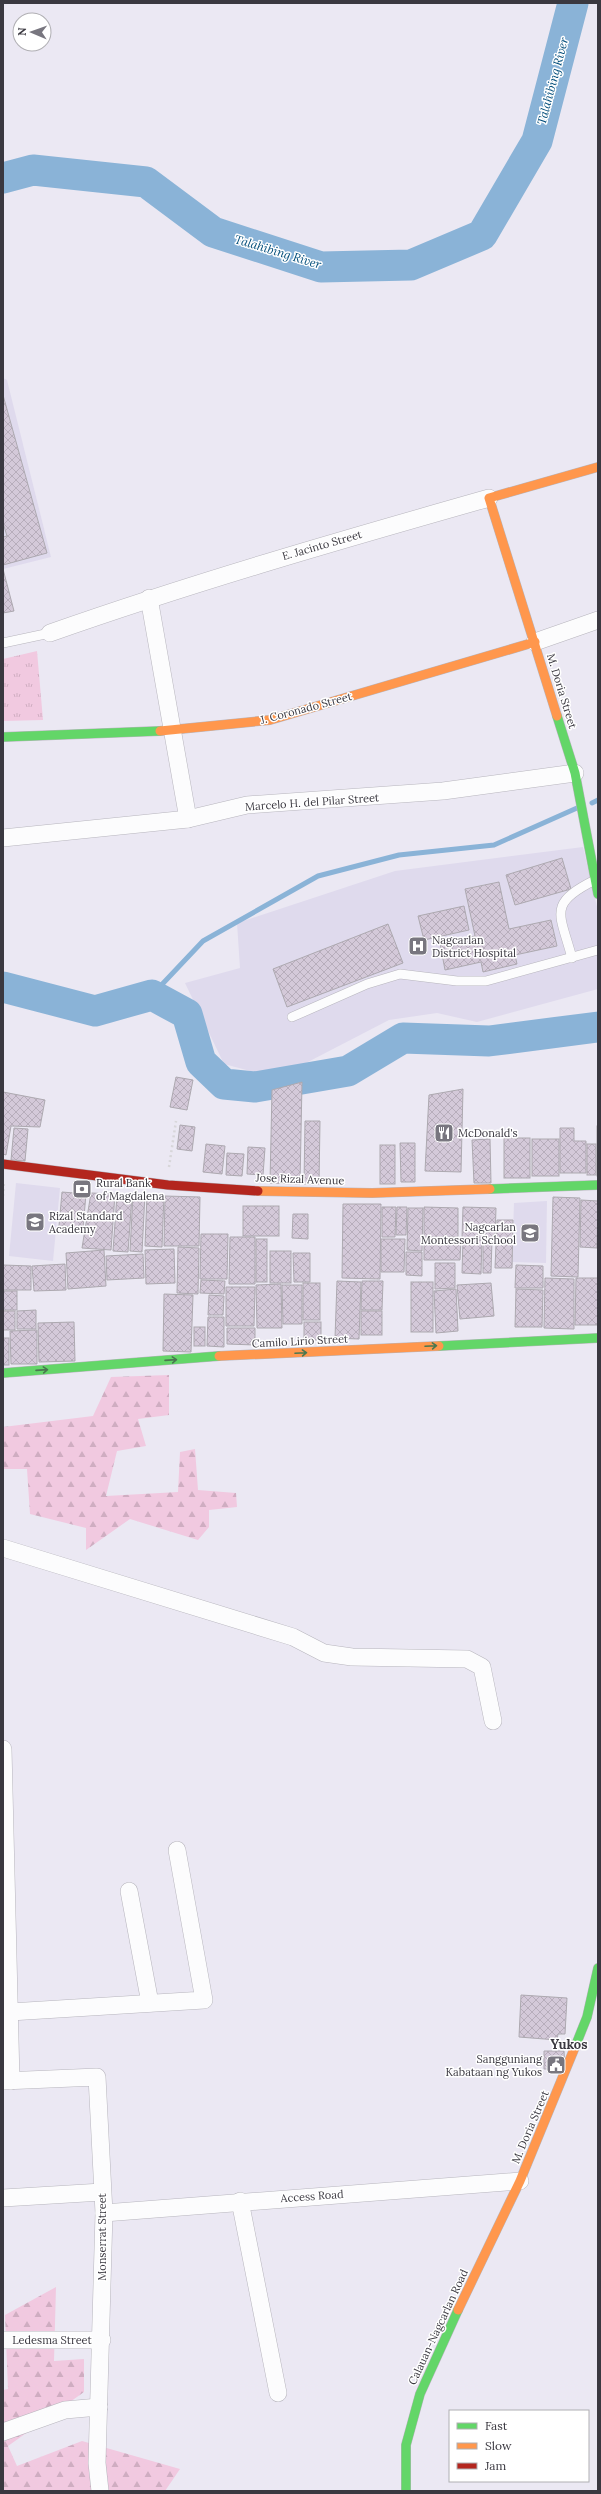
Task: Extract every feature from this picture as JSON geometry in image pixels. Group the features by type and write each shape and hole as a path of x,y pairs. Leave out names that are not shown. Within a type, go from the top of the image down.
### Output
{"street":[{"name":"E. Jacinto Street","path":"50,633 149,598 297,552 598,467"},
{"name":"M. Doria Street","path":"489,498 575,773 597,889"},
{"path":"149,598 188,819"},
{"name":"J. Coronado Street","path":"3,737 173,731 270,720 535,642 598,620"},
{"name":"Marcelo H. del Pilar Street","path":"3,838 188,819 247,805 444,791 575,773"},
{"name":"Jose Rizal Avenue","path":"3,1164 168,1185 265,1191 372,1193 598,1185"},
{"name":"Camilo Lirio Street","path":"3,1373 206,1357 598,1338"},
{"path":"3,1548 286,1635 324,1653 352,1657 467,1658 482,1667 493,1721"},
{"path":"3,1749 10,2012 7,2081"},
{"path":"10,2012 204,2000 177,1850"},
{"path":"129,1891 150,2003"},
{"name":"M. Doria Street","path":"520,2181 587,2016 598,1968"},
{"name":"Monserrat Street","path":"7,2081 97,2077 104,2213 102,2340 97,2463 100,2491"},
{"name":"Access Road","path":"104,2213 240,2201 520,2181"},
{"name":"Calauan-Nagcarlan Road","path":"406,2491 406,2445 420,2394 440,2347 520,2181"},
{"path":"3,2198 102,2192"},
{"path":"240,2201 278,2393"},
{"name":"Ledesma Street","path":"3,2340 102,2340"},
{"path":"3,2432 65,2410 99,2407"}],"lane":[{"path":"3,643 50,633"},
{"path":"572,958 561,917 561,906 567,896 574,890 597,889"},
{"path":"292,1018 367,984 400,974 457,981 486,981 598,950"}],"path":[{"path":"168,1185 169,1162 176,1121"}],"shaded area":[{"path":"3,378 7,380 51,557 3,569"},
{"name":"Nagcarlan District Hospital","path":"583,847 598,911 598,989 477,1022 437,1013 389,1020 277,1078 224,1064 185,983 240,968 237,923 395,871"},
{"name":"Rizal Standard Academy","path":"16,1183 60,1188 53,1261 9,1256"},
{"name":"Nagcarlan Montessori School","path":"547,1201 546,1263 512,1262 514,1203"}],"green space":[{"path":"37,651 43,720 3,721 3,659"},
{"path":"169,1375 169,1415 138,1419 146,1446 117,1451 106,1496 178,1492 180,1452 195,1449 198,1490 236,1493 237,1507 209,1510 209,1527 198,1540 130,1519 86,1550 86,1528 30,1514 27,1469 3,1469 3,1427 93,1416 111,1377"},
{"path":"56,2287 54,2361 84,2359 84,2392 8,2446 17,2466 82,2441 180,2469 165,2491 3,2491 3,2390 8,2389 5,2315"}],"building":[{"path":"3,395 47,553 3,565 3,537 7,536 3,523"},
{"path":"3,569 14,611 3,613"},
{"path":"562,858 571,889 515,905 506,875"},
{"path":"499,882 509,929 551,920 557,946 515,955 517,964 483,972 481,962 445,970 440,943 475,936 465,889"},
{"path":"464,906 469,930 424,940 418,916"},
{"path":"388,924 403,963 287,1007 273,969"},
{"path":"176,1077 193,1080 187,1110 170,1107"},
{"path":"302,1082 300,1184 270,1183 272,1090"},
{"name":"McDonald's","path":"463,1089 461,1172 425,1171 429,1095"},
{"path":"3,1092 45,1100 40,1127 11,1126 6,1155 3,1154"},
{"path":"305,1121 320,1121 319,1184 304,1184"},
{"path":"180,1125 195,1127 192,1151 177,1149"},
{"path":"598,1126 598,1176 597,1176"},
{"path":"14,1128 28,1129 25,1161 11,1160"},
{"path":"560,1128 574,1128 574,1141 586,1141 586,1173 560,1173"},
{"path":"504,1138 530,1138 530,1178 504,1178"},
{"path":"490,1139 491,1183 474,1183 472,1140"},
{"path":"532,1139 559,1139 559,1176 532,1176"},
{"path":"400,1143 415,1143 415,1182 401,1182"},
{"path":"206,1144 225,1146 222,1174 203,1172"},
{"path":"587,1144 596,1144 596,1175 587,1175"},
{"path":"380,1145 395,1145 395,1184 380,1184"},
{"path":"248,1147 265,1148 263,1175 247,1174"},
{"path":"227,1153 244,1154 242,1176 226,1175"},
{"path":"62,1192 86,1194 83,1228 59,1226"},
{"path":"91,1193 115,1194 111,1250 82,1248"},
{"path":"133,1194 145,1194 142,1252 130,1251"},
{"path":"147,1194 164,1195 162,1247 145,1246"},
{"path":"117,1195 132,1196 128,1252 113,1251"},
{"path":"165,1196 200,1197 199,1246 164,1246"},
{"path":"553,1197 580,1198 578,1277 551,1276"},
{"path":"581,1200 598,1201 597,1248 580,1247"},
{"path":"343,1204 381,1204 380,1279 342,1278"},
{"path":"243,1206 279,1206 279,1236 243,1236"},
{"path":"382,1207 396,1207 395,1237 382,1237"},
{"path":"397,1207 407,1207 406,1235 396,1235"},
{"path":"424,1207 458,1208 458,1237 424,1237"},
{"path":"463,1207 496,1208 495,1238 462,1238"},
{"path":"408,1208 423,1208 422,1251 407,1250"},
{"path":"293,1214 308,1214 308,1239 292,1238"},
{"path":"497,1220 513,1220 512,1268 495,1268"},
{"path":"201,1234 228,1234 227,1279 200,1279"},
{"path":"230,1237 255,1237 255,1284 229,1284"},
{"path":"424,1238 461,1238 460,1260 424,1260"},
{"path":"256,1239 267,1239 267,1282 256,1282"},
{"path":"381,1239 405,1239 404,1272 381,1272"},
{"path":"463,1239 482,1240 481,1274 462,1273"},
{"path":"483,1239 492,1239 491,1273 483,1273"},
{"path":"178,1247 199,1248 198,1294 177,1293"},
{"path":"174,1249 175,1283 146,1284 145,1250"},
{"path":"104,1250 106,1286 68,1289 66,1253"},
{"path":"270,1251 291,1251 291,1283 270,1283"},
{"path":"406,1252 422,1252 422,1276 406,1275"},
{"path":"293,1253 310,1253 310,1282 294,1282"},
{"path":"143,1254 144,1278 107,1280 106,1256"},
{"path":"435,1263 455,1263 455,1288 435,1289"},
{"path":"65,1264 66,1290 34,1291 32,1266"},
{"path":"3,1265 31,1266 31,1290 3,1290"},
{"path":"516,1265 543,1266 543,1288 515,1288"},
{"path":"545,1278 574,1279 574,1329 544,1328"},
{"path":"576,1278 598,1278 598,1325 575,1325"},
{"path":"201,1280 225,1281 224,1294 200,1293"},
{"path":"337,1281 361,1282 359,1339 335,1338"},
{"path":"362,1281 383,1281 382,1310 361,1310"},
{"path":"411,1282 433,1282 433,1332 411,1332"},
{"path":"303,1283 320,1283 320,1320 303,1320"},
{"path":"491,1283 494,1316 460,1319 457,1285"},
{"path":"281,1284 282,1328 257,1328 256,1285"},
{"path":"282,1285 302,1285 302,1324 283,1324"},
{"path":"226,1287 255,1287 254,1326 226,1326"},
{"path":"456,1289 458,1331 436,1333 434,1291"},
{"path":"516,1289 543,1290 542,1327 515,1327"},
{"path":"3,1291 17,1291 17,1310 3,1310"},
{"path":"164,1294 193,1295 191,1352 163,1351"},
{"path":"209,1295 224,1296 223,1315 208,1315"},
{"path":"36,1310 36,1329 17,1329 17,1311"},
{"path":"3,1311 15,1311 15,1330 3,1330"},
{"path":"361,1311 382,1311 382,1335 361,1335"},
{"path":"208,1317 224,1317 224,1347 207,1346"},
{"path":"74,1322 75,1361 39,1362 38,1323"},
{"path":"304,1322 321,1322 321,1340 304,1340"},
{"path":"194,1327 205,1327 205,1346 194,1346"},
{"path":"227,1328 255,1328 255,1345 227,1344"},
{"path":"37,1330 37,1364 11,1364 10,1331"},
{"path":"3,1338 9,1338 9,1365 3,1365"},
{"path":"521,1995 567,1998 565,2034 558,2034 557,2040 519,2037"},
{"path":"544,2051 564,2051 565,2069 544,2069"}],"waterway":[{"name":"Talahibing River","path":"3,178 33,170 146,182 213,232 321,267 411,265 482,235 537,141 573,3"},
{"path":"592,803 598,800"},
{"path":"152,995 203,941 318,876 399,855 494,845 577,808"},
{"path":"3,987 95,1011 152,995 187,1014 201,1062 224,1084 255,1087 348,1071 403,1038 489,1041 598,1027"}],"traffic: fast":[{"path":"557,716 575,773 598,894"},
{"path":"3,737 160,731"},
{"path":"490,1189 598,1185"},
{"path":"439,1346 598,1338"},
{"path":"3,1373 219,1356"},
{"path":"575,2047 587,2017 598,1968"},
{"path":"406,2491 406,2445 420,2394 458,2310"}],"traffic: slow":[{"path":"557,716 489,498 598,467"},
{"path":"160,731 270,720 535,642"},
{"path":"258,1191 372,1193 490,1189"},
{"path":"219,1356 439,1346"},
{"path":"458,2310 520,2181 575,2047"}],"traffic: jam":[{"path":"3,1164 168,1185 258,1191"}],"place":[{"name":"Nagcarlan District Hospital","path":"418,946"},
{"name":"McDonald's","path":"444,1133"},
{"name":"Rural Bank of Magdalena","path":"82,1189"},
{"name":"Rizal Standard Academy","path":"35,1222"},
{"name":"Nagcarlan Montessori School","path":"530,1233"},
{"name":"Sangguniang Kabataan ng Yukos","path":"556,2065"}],"district":[{"name":"Yukos","path":"569,2044"}]}
